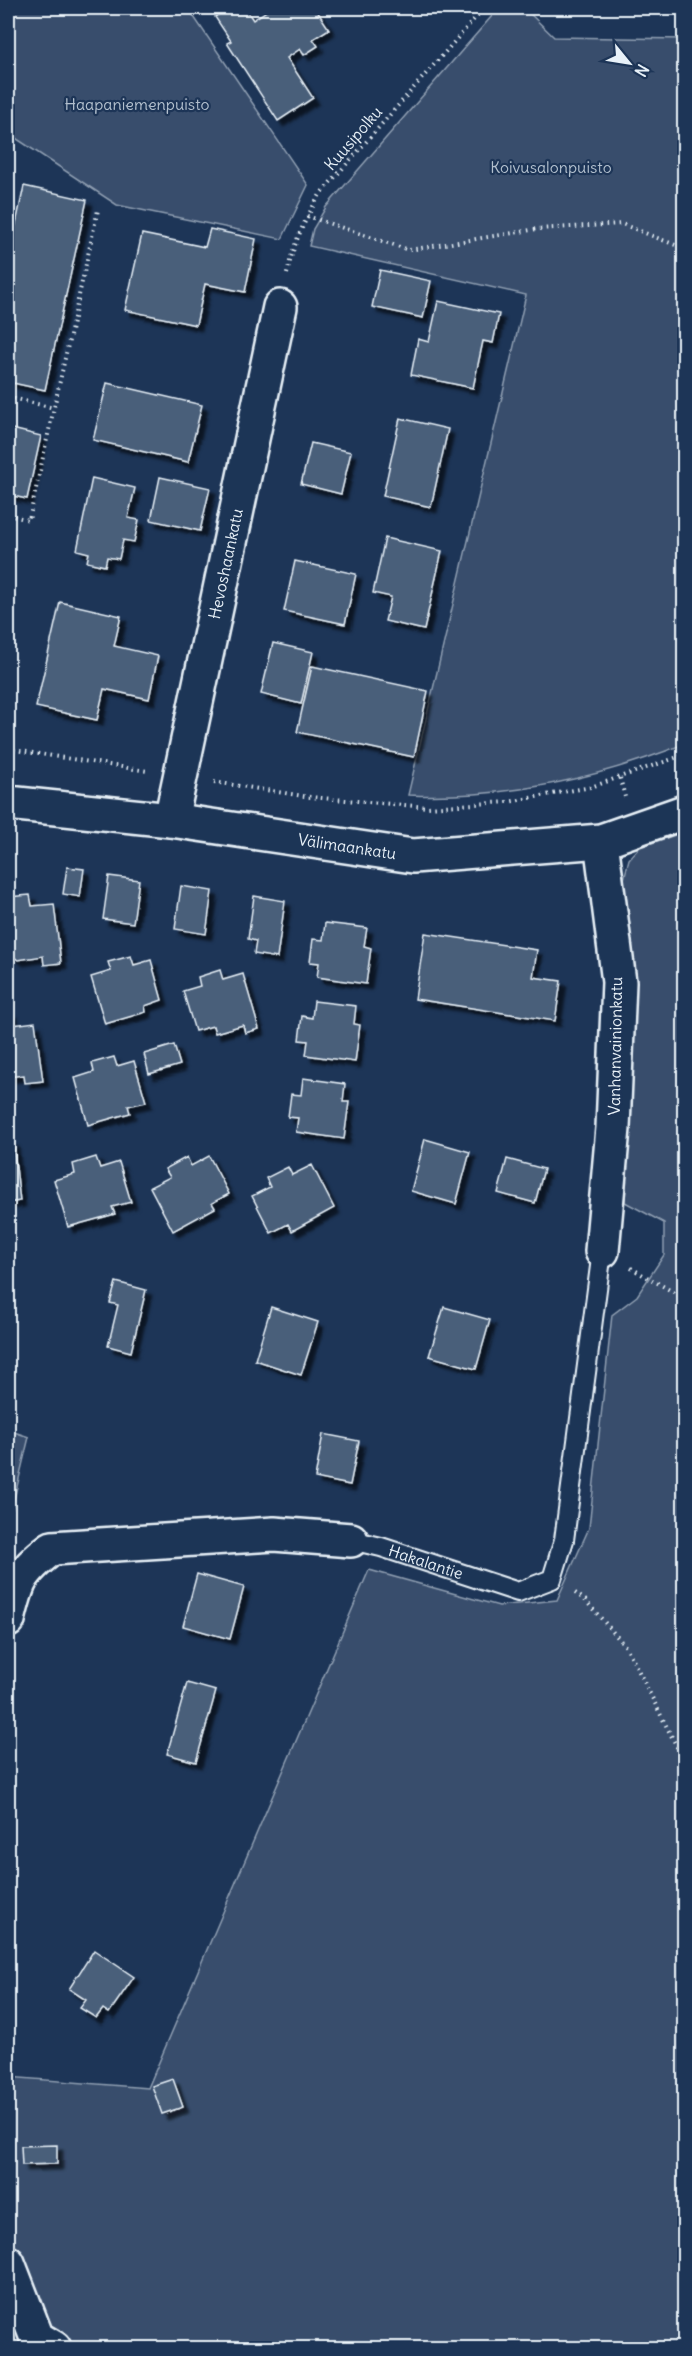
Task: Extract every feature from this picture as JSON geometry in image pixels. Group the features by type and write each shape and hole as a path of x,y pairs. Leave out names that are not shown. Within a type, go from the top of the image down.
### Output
{"street":[{"name":"Hevoshaankatu","path":"171,820 280,307"},
{"name":"Välimaankatu","path":"8,803 171,820 413,856 601,841 684,813"},
{"name":"Vanhanvainionkatu","path":"601,841 619,982 613,1128 602,1251"},
{"name":"Hakalantie","path":"8,1620 16,1584 30,1565 52,1548 274,1534 351,1540"},
{"path":"8,2263 37,2338 54,2349"}],"lane":[{"path":"552,1579 564,1540 602,1251"},
{"name":"Hakalantie","path":"351,1540 518,1592 552,1579"}],"path":[{"name":"Kuusipolku","path":"280,307 291,251 307,216 321,193 484,8"},
{"path":"8,515 29,520 98,210"},
{"path":"307,216 409,250 537,229 622,224 682,248 684,251"},
{"path":"8,397 54,408"},
{"path":"8,749 310,797 427,807 508,802 591,787 684,755"},
{"path":"602,1251 684,1298"},
{"path":"552,1579 585,1600 627,1648 684,1761"}],"green space":[{"name":"Haapaniemenpuisto","path":"8,8 188,8 308,185 282,239 117,205 8,133"},
{"name":"Koivusalonpuisto","path":"497,8 524,8 554,37 684,39 684,744 618,767 549,784 479,794 408,795 526,295 309,246 313,229 326,207"},
{"path":"684,832 684,2348 8,2348 8,2077 148,2088 369,1570 499,1606 557,1600 589,1528 612,1315 637,1296 664,1255 664,1223 625,1202 635,996 624,879 629,859 640,847"},
{"path":"8,1430 29,1437 8,1524"}],"building":[{"path":"227,8 245,8 253,20 271,8 315,8 329,29 313,39 318,46 304,55 300,49 287,58 313,98 278,121 227,43 231,41 215,17"},
{"path":"24,186 87,200 45,390 8,382 8,261"},
{"path":"210,229 256,239 245,292 205,284 196,325 125,310 142,234 205,247"},
{"path":"380,270 431,281 423,318 372,307"},
{"path":"438,301 499,314 493,343 483,341 473,388 411,375 418,339 429,342"},
{"path":"107,383 202,405 188,462 93,440"},
{"path":"400,418 448,429 431,507 383,496"},
{"path":"8,428 41,436 27,499 8,495"},
{"path":"311,443 351,452 341,494 301,484"},
{"path":"160,477 210,488 200,531 151,520"},
{"path":"92,478 135,488 128,518 139,520 134,542 123,540 119,559 107,557 105,566 87,562 89,553 77,550"},
{"path":"385,538 442,551 424,630 385,621 391,597 373,593"},
{"path":"295,561 356,574 345,624 284,611"},
{"path":"60,602 121,616 114,646 158,656 149,699 104,689 97,720 36,707"},
{"path":"273,643 313,652 301,704 261,694"},
{"path":"312,666 428,691 414,757 297,732"},
{"path":"67,867 84,869 80,897 63,894"},
{"path":"109,876 139,880 133,923 103,919"},
{"path":"181,886 212,891 206,934 175,929"},
{"path":"30,895 32,906 54,904 61,963 44,965 43,956 18,960 8,954 8,897"},
{"path":"254,896 285,901 277,958 254,954 256,941 248,939"},
{"path":"325,923 367,928 364,946 371,948 366,984 317,977 319,963 310,962 313,939 323,940"},
{"path":"425,933 537,950 533,977 561,981 555,1021 415,999"},
{"path":"131,956 134,965 151,960 162,1000 145,1006 146,1012 105,1024 91,977 111,971 108,962"},
{"path":"220,970 223,980 243,974 259,1029 245,1033 243,1025 215,1033 213,1026 195,1031 183,991 200,986 198,977"},
{"path":"314,1001 356,1006 354,1024 360,1025 355,1062 306,1055 308,1041 299,1040 302,1016 312,1018"},
{"path":"8,1013 12,1013 13,1025 35,1022 43,1081 25,1083 24,1075 8,1077"},
{"path":"174,1045 180,1065 149,1074 144,1054"},
{"path":"114,1057 117,1066 134,1061 146,1102 128,1106 130,1113 88,1125 75,1078 94,1072 92,1063"},
{"path":"303,1078 345,1084 343,1102 349,1102 344,1139 296,1132 298,1118 288,1117 291,1094 301,1095"},
{"path":"425,1139 470,1152 456,1204 411,1191"},
{"path":"13,1142 20,1201 8,1203 8,1143"},
{"path":"209,1156 229,1194 212,1203 215,1208 173,1231 150,1187 170,1177 165,1169 187,1157 191,1166"},
{"path":"96,1157 100,1168 119,1162 131,1202 112,1207 115,1214 68,1227 54,1180 75,1174 73,1164"},
{"path":"507,1159 544,1169 535,1203 498,1193"},
{"path":"312,1165 334,1208 292,1231 288,1224 271,1233 252,1196 270,1187 266,1178 288,1167 292,1175"},
{"path":"116,1282 146,1290 131,1352 108,1346 118,1305 110,1303"},
{"path":"271,1307 318,1322 301,1375 255,1360"},
{"path":"444,1307 490,1320 476,1369 429,1356"},
{"path":"323,1434 359,1441 350,1485 315,1478"},
{"path":"197,1574 244,1587 230,1639 183,1626"},
{"path":"187,1683 216,1691 196,1762 167,1754"},
{"path":"94,1950 134,1977 109,2013 103,2009 96,2018 80,2008 86,2000 69,1989"},
{"path":"173,2079 183,2107 162,2114 152,2086"},
{"path":"57,2145 57,2164 22,2165 21,2146"}]}
